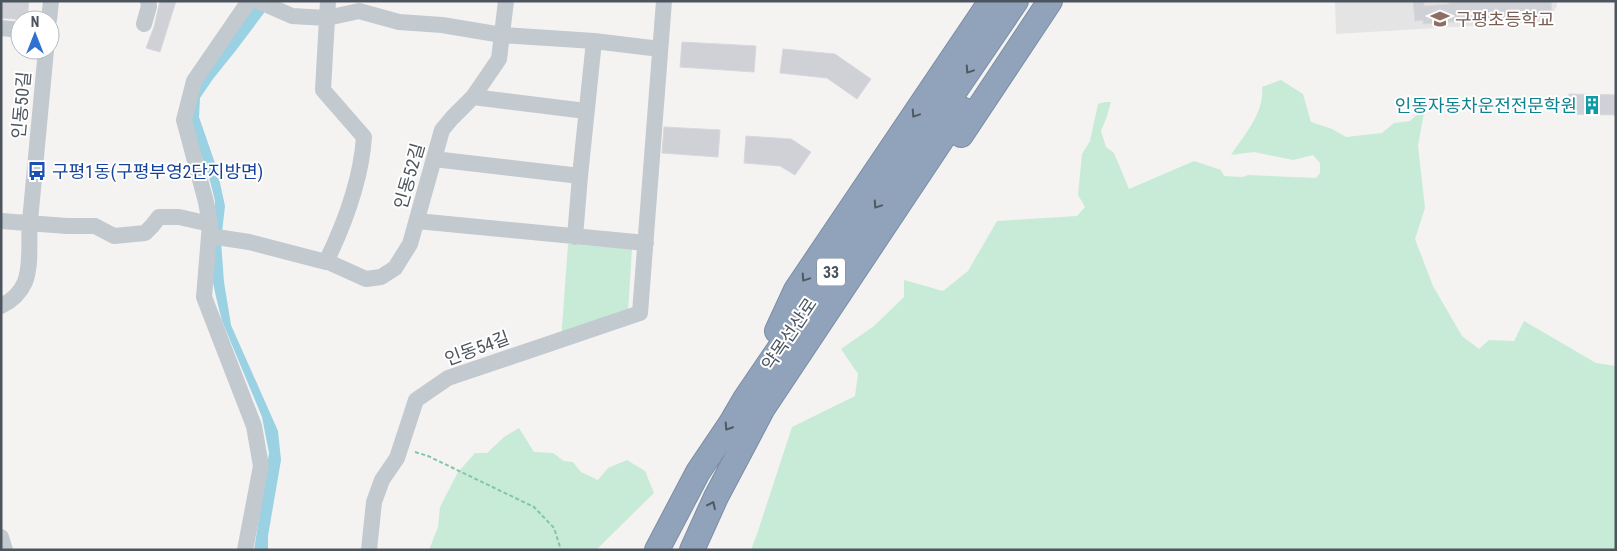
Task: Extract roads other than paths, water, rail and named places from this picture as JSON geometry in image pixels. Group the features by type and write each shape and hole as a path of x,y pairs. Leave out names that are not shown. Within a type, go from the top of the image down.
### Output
{"highway":[{"path":"754,403 796,290 991,1"},
{"name":"약목선산로","path":"692,550 716,497 754,403 1016,1"},
{"name":"약목선산로","path":"657,550 698,472 731,423 754,403 1034,1"},
{"path":"754,403 918,200 1050,1"}],"street":[{"path":"144,24 149,6 148,1"},
{"path":"245,550 261,466 254,426 204,297 210,230 206,202 184,120 194,81 250,1"},
{"path":"258,1 292,16 328,9 359,11 399,22 442,25 502,35 594,41 660,49"},
{"path":"502,35 506,1"},
{"name":"인동54길","path":"369,550 374,502 382,480 397,458 416,400 448,378 640,313 664,1"},
{"path":"326,261 344,226 363,160 364,137 323,90 328,9"},
{"name":"인동52길","path":"210,230 249,242 326,261 366,279 381,277 395,268 410,244 442,130 473,97 499,59 502,35"},
{"path":"575,237 594,41"},
{"name":"인동50길","path":"1,306 18,294 25,282 45,60"},
{"path":"473,97 586,111"},
{"path":"434,159 580,176"},
{"path":"1,221 95,226 114,236 145,233 160,217 179,217 210,230"},
{"path":"417,221 646,244"},
{"path":"1,537 5,550"}],"water":[{"path":"266,1 264,13 200,98 199,117 217,169 225,206 221,241 224,282 231,325 278,431 281,460 268,536 268,550 254,550 269,453 262,417 222,321 216,297 212,277 215,201 208,173 193,133 190,117 198,83 257,3"}],"place":[{"name":"구평초등학교","path":"1440,19"},
{"name":"인동자동차운전전문학원","path":"1592,105"},
{"name":"구평1동(구평부영2단지방면)","path":"37,171"}]}
